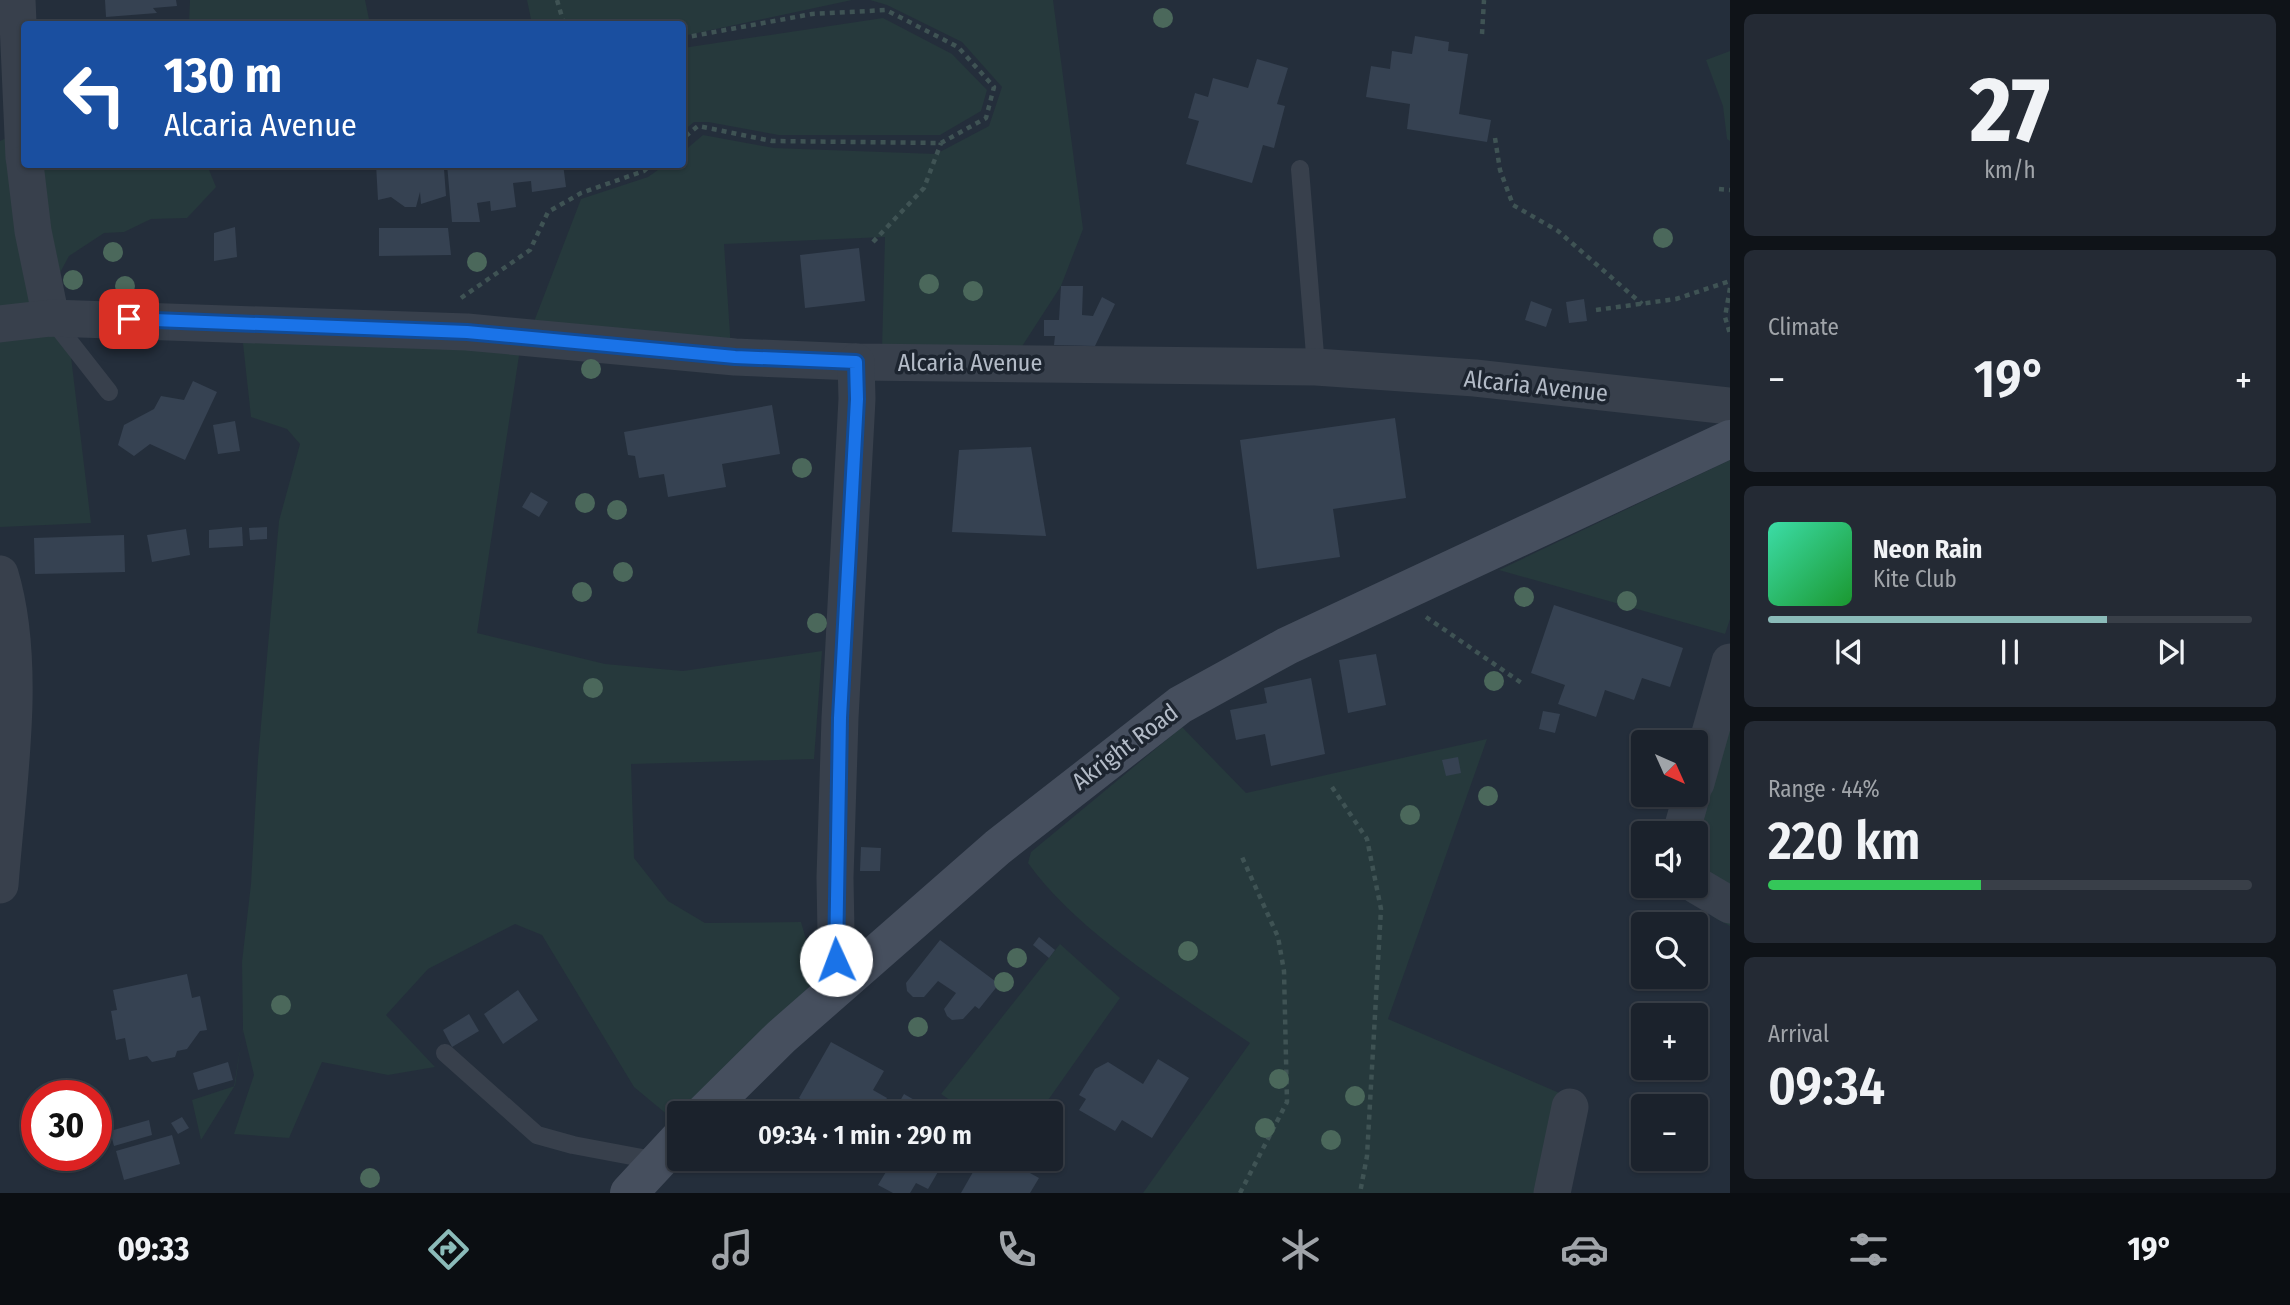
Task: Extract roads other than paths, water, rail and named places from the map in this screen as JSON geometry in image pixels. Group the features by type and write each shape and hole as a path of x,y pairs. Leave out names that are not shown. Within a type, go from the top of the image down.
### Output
{"street":[{"path":"17,0 21,90"},
{"path":"26,168 37,258 51,318"},
{"name":"Alcaria Avenue","path":"0,324 51,318 467,332 735,357 856,362 1316,367 1475,378 1730,406"},
{"path":"837,988 835,865 857,399 856,362"},
{"name":"Akright Road","path":"717,1101 837,988 998,847 1180,705 1287,646 1499,545 1620,493 1730,439"},
{"path":"0,574 9,603 14,685 0,885"},
{"path":"1708,740 1730,662"},
{"path":"1708,892 1730,905"},
{"path":"1552,1193 1570,1107"},
{"path":"629,1193 667,1152"}],"lane":[{"path":"1300,169 1316,367"},
{"path":"51,318 109,392"},
{"path":"445,1053 537,1135 573,1145 667,1150"}]}
